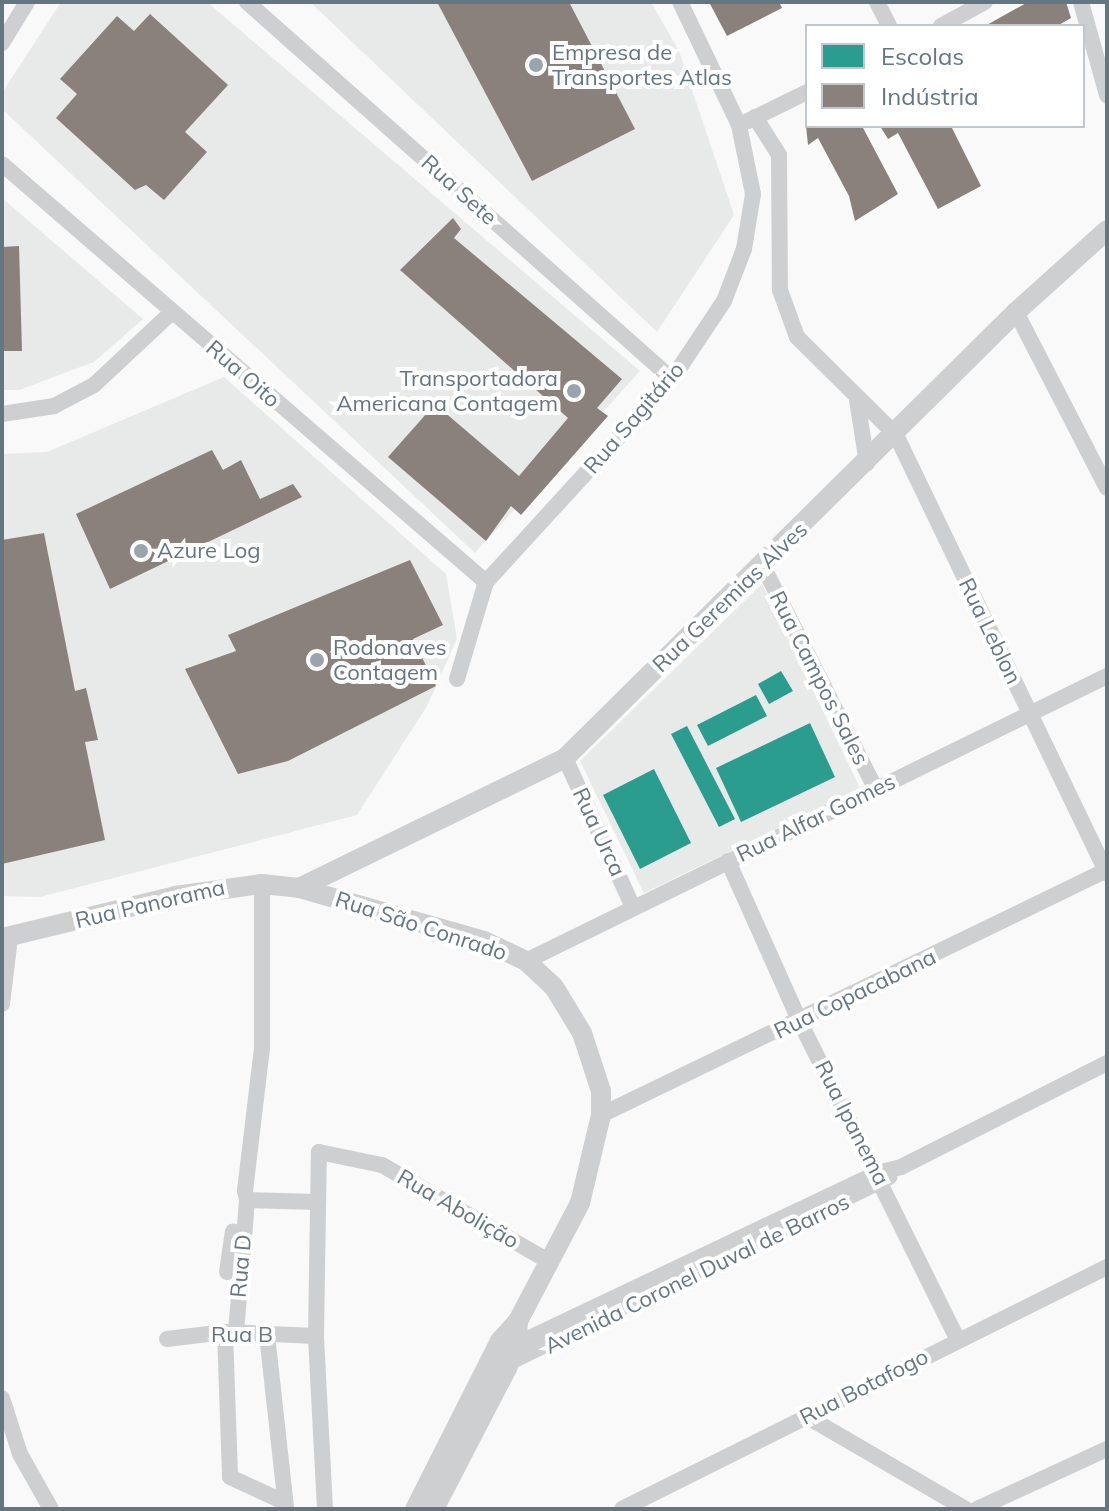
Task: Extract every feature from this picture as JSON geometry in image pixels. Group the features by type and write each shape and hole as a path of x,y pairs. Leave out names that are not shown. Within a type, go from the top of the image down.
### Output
{"street":[{"path":"2,43 27,2"},
{"name":"Rua Sete","path":"247,2 672,379"},
{"name":"Rua Sagitário","path":"457,679 486,582 672,379 724,301 744,249 753,194 739,125 680,2"},
{"path":"877,2 888,24"},
{"path":"945,24 985,2"},
{"path":"1081,2 1107,95"},
{"path":"739,125 805,93"},
{"name":"Rua Leblon","path":"755,117 779,155 780,279 786,311 810,355 896,435 1106,872"},
{"name":"Rua Oito","path":"2,164 486,582"},
{"name":"Rua Geremias Alves","path":"299,888 565,758 896,435 1016,312 1107,230"},
{"path":"2,414 54,406 94,385 172,312"},
{"path":"1016,312 1107,488"},
{"path":"857,400 867,463"},
{"name":"Rua Campos Sales","path":"763,566 876,790"},
{"name":"Rua Alfar Gomes","path":"526,961 1107,676"},
{"name":"Rua Urca","path":"565,758 633,907"},
{"name":"Rua Ipanema","path":"728,861 800,1022 958,1340"},
{"name":"Rua Copacabana","path":"601,1115 800,1022 1106,872"},
{"path":"227,1272 238,1203 246,1196 262,1048 262,884"},
{"name":"Rua Panorama","path":"6,938 175,896 262,884 299,888"},
{"name":"Rua São Conrado","path":"299,888 484,941 526,961 554,987 582,1033 601,1091 601,1115 580,1203 518,1321 434,1509"},
{"path":"2,1004 6,938"},
{"name":"Avenida Coronel Duval de Barros","path":"498,1365 1107,1063"},
{"name":"Rua Abolição","path":"325,1509 316,1336 319,1152 382,1165 550,1262"},
{"path":"246,1196 317,1202"},
{"name":"Rua D","path":"231,1332 246,1196"},
{"name":"Rua Botafogo","path":"626,1508 1107,1267"},
{"name":"Avenida Coronel Duval de Barros","path":"508,1343 586,1320"},
{"path":"231,1332 230,1477 285,1506"},
{"name":"Rua B","path":"167,1339 231,1332 316,1336"},
{"path":"267,1335 285,1506"},
{"name":"Rua São Conrado","path":"415,1509 498,1365"},
{"path":"2,1398 20,1454 51,1509"},
{"path":"806,1416 966,1509"},
{"path":"977,1509 1107,1449"}],"shaded area":[{"path":"61,2 207,2 640,371 475,553 2,109 2,93"},
{"path":"310,2 651,2 679,51 734,215 657,332"},
{"path":"2,198 143,319 94,362 19,390 2,390"},
{"path":"224,377 446,574 457,639 427,706 357,815 40,897 2,896 2,454 47,452"},
{"path":"762,584 860,788 644,893 580,761"}],"building: Escolas":[{"path":"781,671 793,691 769,704 758,684"},
{"path":"756,695 767,716 708,746 697,725"},
{"path":"810,723 835,777 741,822 716,768"},
{"path":"687,726 735,819 719,827 671,734"},
{"path":"654,769 691,843 640,869 603,795"}],"building: Indústria":[{"name":"Empresa de Transportes Atlas","path":"437,2 569,2 635,129 532,181"},
{"path":"709,2 779,2 782,8 727,36"},
{"path":"1028,2 1066,2 1071,18 1060,24 989,24"},
{"path":"150,14 228,85 185,132 207,152 164,200 146,185 135,190 56,118 77,94 60,79 117,16 134,31"},
{"path":"806,128 863,128 898,194 855,221 849,196 818,138 808,145"},
{"path":"881,128 952,128 981,186 938,209 898,133 888,139"},
{"name":"Transportadora Americana Contagem","path":"453,218 461,229 454,238 622,379 597,408 608,416 521,515 511,506 486,541 388,457 435,404 519,476 568,418 400,270"},
{"path":"19,246 22,351 2,351 2,247"},
{"name":"Azure Log","path":"212,450 223,470 241,460 260,499 293,484 302,497 110,589 76,514"},
{"path":"44,533 75,691 86,688 98,740 85,742 105,840 2,864 2,540"},
{"name":"Rodonaves Contagem","path":"410,560 443,625 413,639 436,686 288,761 238,774 185,669 236,651 228,635"}],"place":[{"name":"Empresa de Transportes Atlas","path":"536,65"},
{"name":"Transportadora Americana Contagem","path":"574,391"},
{"name":"Azure Log","path":"141,551"},
{"name":"Rodonaves Contagem","path":"317,660"}]}
